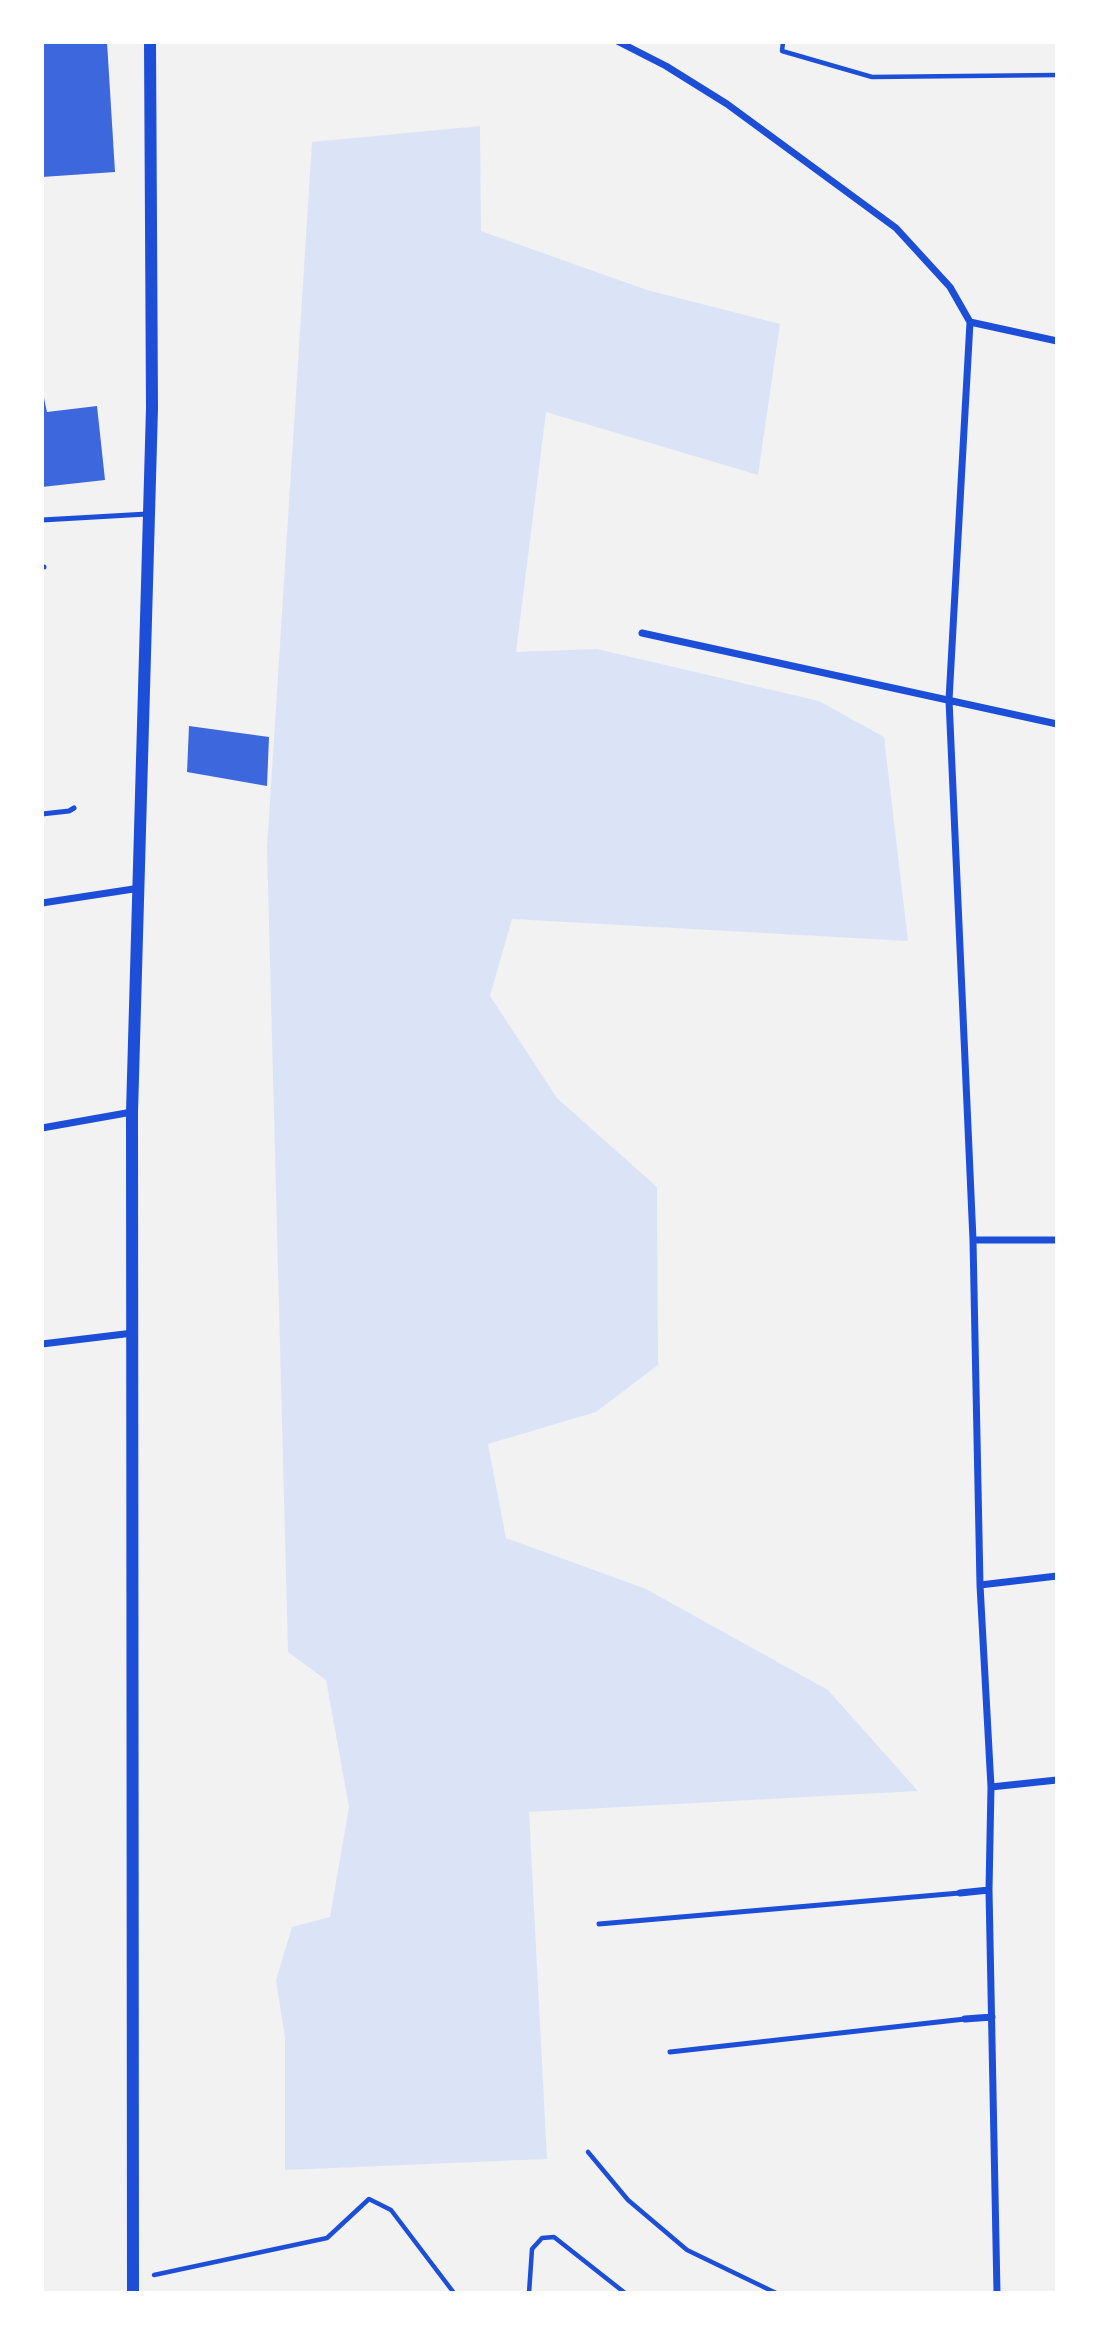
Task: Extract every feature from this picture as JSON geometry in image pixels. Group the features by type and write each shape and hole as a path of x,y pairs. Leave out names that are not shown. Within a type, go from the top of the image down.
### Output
{"street":[{"path":"133,2286 132,1112 152,408 150,42"},
{"path":"619,42 666,66 727,104 896,228 950,287 970,322 949,700 972,1240 980,1585 991,1787 989,1890 997,2293"},
{"path":"970,322 1057,341"},
{"path":"642,633 1057,724"},
{"path":"42,903 140,888"},
{"path":"42,1128 132,1112"},
{"path":"972,1240 1057,1240"},
{"path":"42,1344 133,1333"},
{"path":"980,1585 1057,1576"},
{"path":"991,1787 1057,1780"},
{"path":"960,1893 989,1890"},
{"path":"965,2019 992,2017"}],"lane":[{"path":"42,520 149,514"},
{"path":"42,814 74,808"},
{"path":"599,1924 960,1893"},
{"path":"670,2052 965,2019"}],"path":[{"path":"783,42 782,51 872,78 1057,75"},
{"path":"588,2152 628,2200 687,2250 776,2293"},
{"path":"133,2286 327,2238 369,2199 391,2210 454,2293"},
{"path":"529,2293 533,2249 542,2238 554,2237 625,2293"}],"shaded area":[{"path":"480,126 481,231 647,290 780,324 758,475 546,412 516,652 597,649 819,701 884,737 908,941 512,919 490,996 557,1098 657,1187 658,1365 596,1412 488,1444 506,1538 646,1589 828,1690 918,1791 529,1812 547,2159 285,2170 285,2038 276,1980 292,1927 330,1917 349,1807 326,1680 288,1652 267,848 312,142"}],"building":[{"path":"42,42 107,42 115,172 42,177"},
{"path":"42,389 47,412 97,406 105,480 42,487"},
{"path":"189,726 269,737 267,786 187,772"}]}
